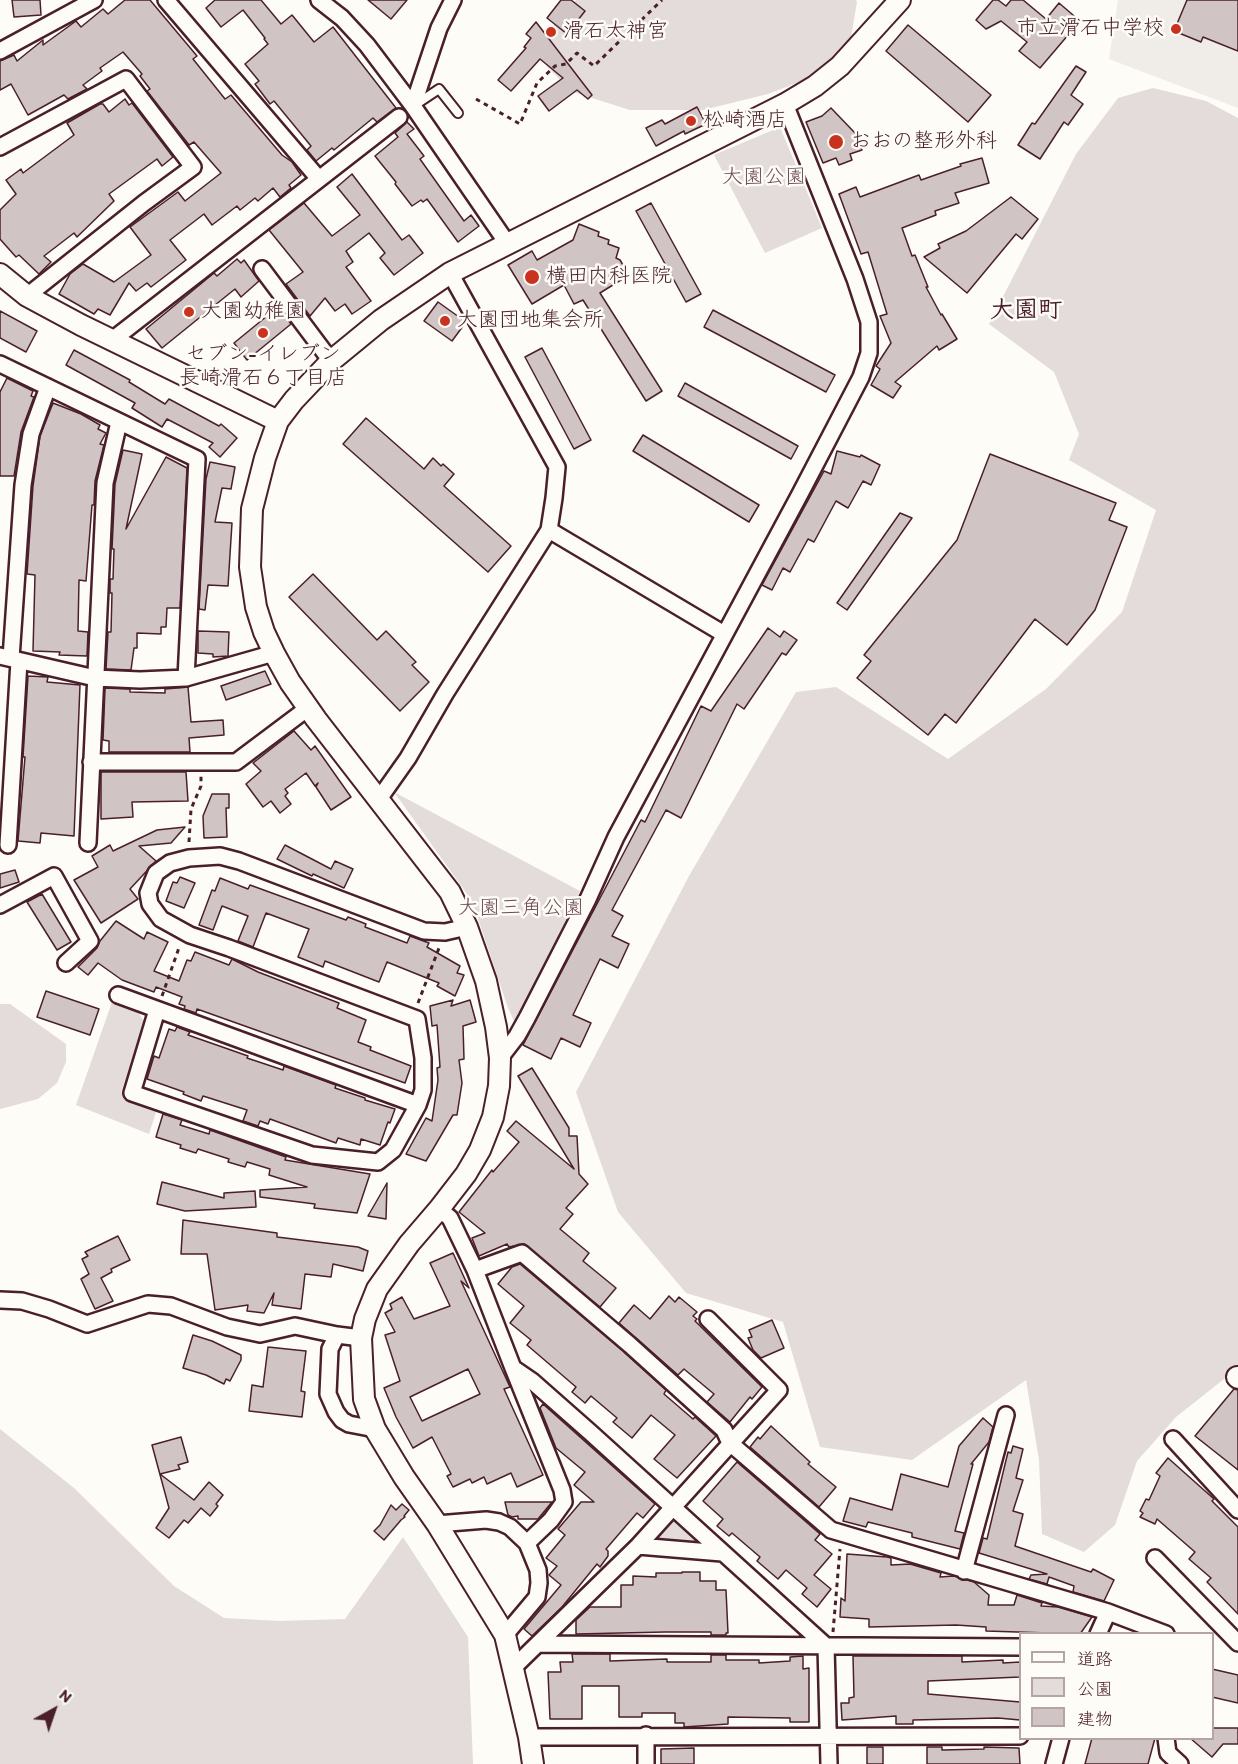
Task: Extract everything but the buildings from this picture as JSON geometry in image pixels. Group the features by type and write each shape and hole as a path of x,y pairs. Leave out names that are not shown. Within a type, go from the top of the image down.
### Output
{"street":[{"path":"0,51 94,0"},
{"path":"166,0 319,179"},
{"path":"319,0 342,18 367,45 413,106 507,243"},
{"path":"413,106 439,28 453,0"},
{"path":"533,1764 529,1737 505,1635 375,1429 364,1399 361,1338 365,1319 377,1289 409,1244 440,1209 480,1150 493,1117 499,1086 500,1058 486,981 450,891 308,708 274,653 256,607 250,567 252,509 265,458 278,421 331,360 381,320 450,273 785,104 815,86 840,66 900,0"},
{"path":"0,147 126,79 193,167 144,202 27,296"},
{"path":"500,1058 527,1018 616,837 861,376 869,353 869,322 855,279 785,104"},
{"path":"111,341 399,117"},
{"path":"262,269 331,360"},
{"path":"379,799 408,758 445,694 549,530 557,467 450,273"},
{"path":"0,274 27,296 111,341 278,421"},
{"path":"0,364 197,459 186,678"},
{"path":"8,845 10,658 23,485 31,434 48,387"},
{"path":"88,843 105,483 119,422"},
{"path":"549,530 724,634"},
{"path":"10,658 94,678 140,680 186,678 274,653"},
{"path":"91,762 236,762 308,708"},
{"path":"157,1010 132,1093 312,1155 378,1162 393,1150 418,1105 423,1089 423,1058 417,1019 185,932 161,919 155,913 148,893 156,873 170,862 220,856 424,931 445,932 466,927"},
{"path":"0,905 54,876 90,941 66,963"},
{"path":"118,995 418,1105"},
{"path":"440,1209 450,1218 475,1270 562,1490 564,1502 551,1520 527,1543"},
{"path":"475,1270 522,1253 630,1345 724,1430 730,1443 831,1530 1107,1612 1161,1632"},
{"path":"0,1300 22,1301 87,1324 148,1304 171,1306 227,1327 260,1334 295,1326 361,1338"},
{"path":"513,1668 638,1546 779,1390 708,1319"},
{"path":"337,1335 330,1349 328,1394 342,1420 349,1424 375,1429"},
{"path":"513,1368 566,1410 826,1646 829,1764"},
{"path":"964,1571 1006,1415"},
{"path":"1173,1439 1238,1510"},
{"path":"437,1524 486,1520 499,1522 510,1527 527,1543 538,1570 537,1597 505,1635"},
{"path":"638,1546 722,1553"},
{"path":"1155,1557 1238,1643"},
{"path":"1099,1632 1107,1612"},
{"path":"539,1644 1019,1647"},
{"path":"646,1735 646,1764"},
{"path":"529,1737 1019,1736"},
{"path":"1054,1764 1060,1740"},
{"path":"1166,1740 1168,1753 1180,1764"}],"lane":[{"path":"413,106 439,89 458,112"}],"path":[{"path":"476,99 520,124 537,83 555,66 566,64 577,53 594,66 662,0"},
{"path":"189,858 190,809 201,786 202,762"},
{"path":"157,1010 185,932"},
{"path":"412,1017 445,932"},
{"path":"826,1646 832,1640 842,1534"}],"shaded area":[{"name":"市立滑石中学校","path":"1118,0 1238,0 1238,108 1109,59"}],"green space":[{"path":"576,0 856,0 857,2 850,43 825,72 768,94 703,110 630,110 570,91 547,66 549,31"},
{"path":"1153,88 1206,101 1238,118 1238,1368 1176,1417 1137,1461 1115,1525 1084,1552 1042,1534 1039,1460 1026,1380 912,1460 820,1447 783,1322 686,1293 618,1212 576,1092 689,876 796,692 836,687 948,759 1046,689 1122,612 1156,510 1069,460 1079,434 1054,372 989,324 1076,154 1118,98"},
{"name":"大園公園","path":"780,127 822,228 765,253 714,155"},
{"name":"大園三角公園","path":"394,792 580,891 515,1023 472,901"},
{"path":"112,1002 137,1010 145,1023 121,1092 157,1109 149,1134 76,1105"},
{"path":"0,1004 10,1004 66,1044 66,1062 57,1083 38,1099 0,1109"},
{"path":"0,1429 74,1488 174,1586 224,1618 280,1621 345,1619 403,1537 468,1637 473,1764 0,1764"},
{"path":"668,1521 676,1522 702,1544 648,1543"}],"place":[{"name":"市立滑石中学校","path":"1176,29"},
{"name":"滑石太神宮","path":"551,32"},
{"name":"松崎酒店","path":"691,121"},
{"name":"おおの整形外科","path":"836,142"},
{"name":"横田内科医院","path":"532,277"},
{"name":"大園幼稚園","path":"189,312"},
{"name":"大園団地集会所","path":"445,321"},
{"name":"セブン-イレブン 長崎滑石６丁目店","path":"263,333"}],"district":[{"name":"大園町","path":"1026,311"}]}
